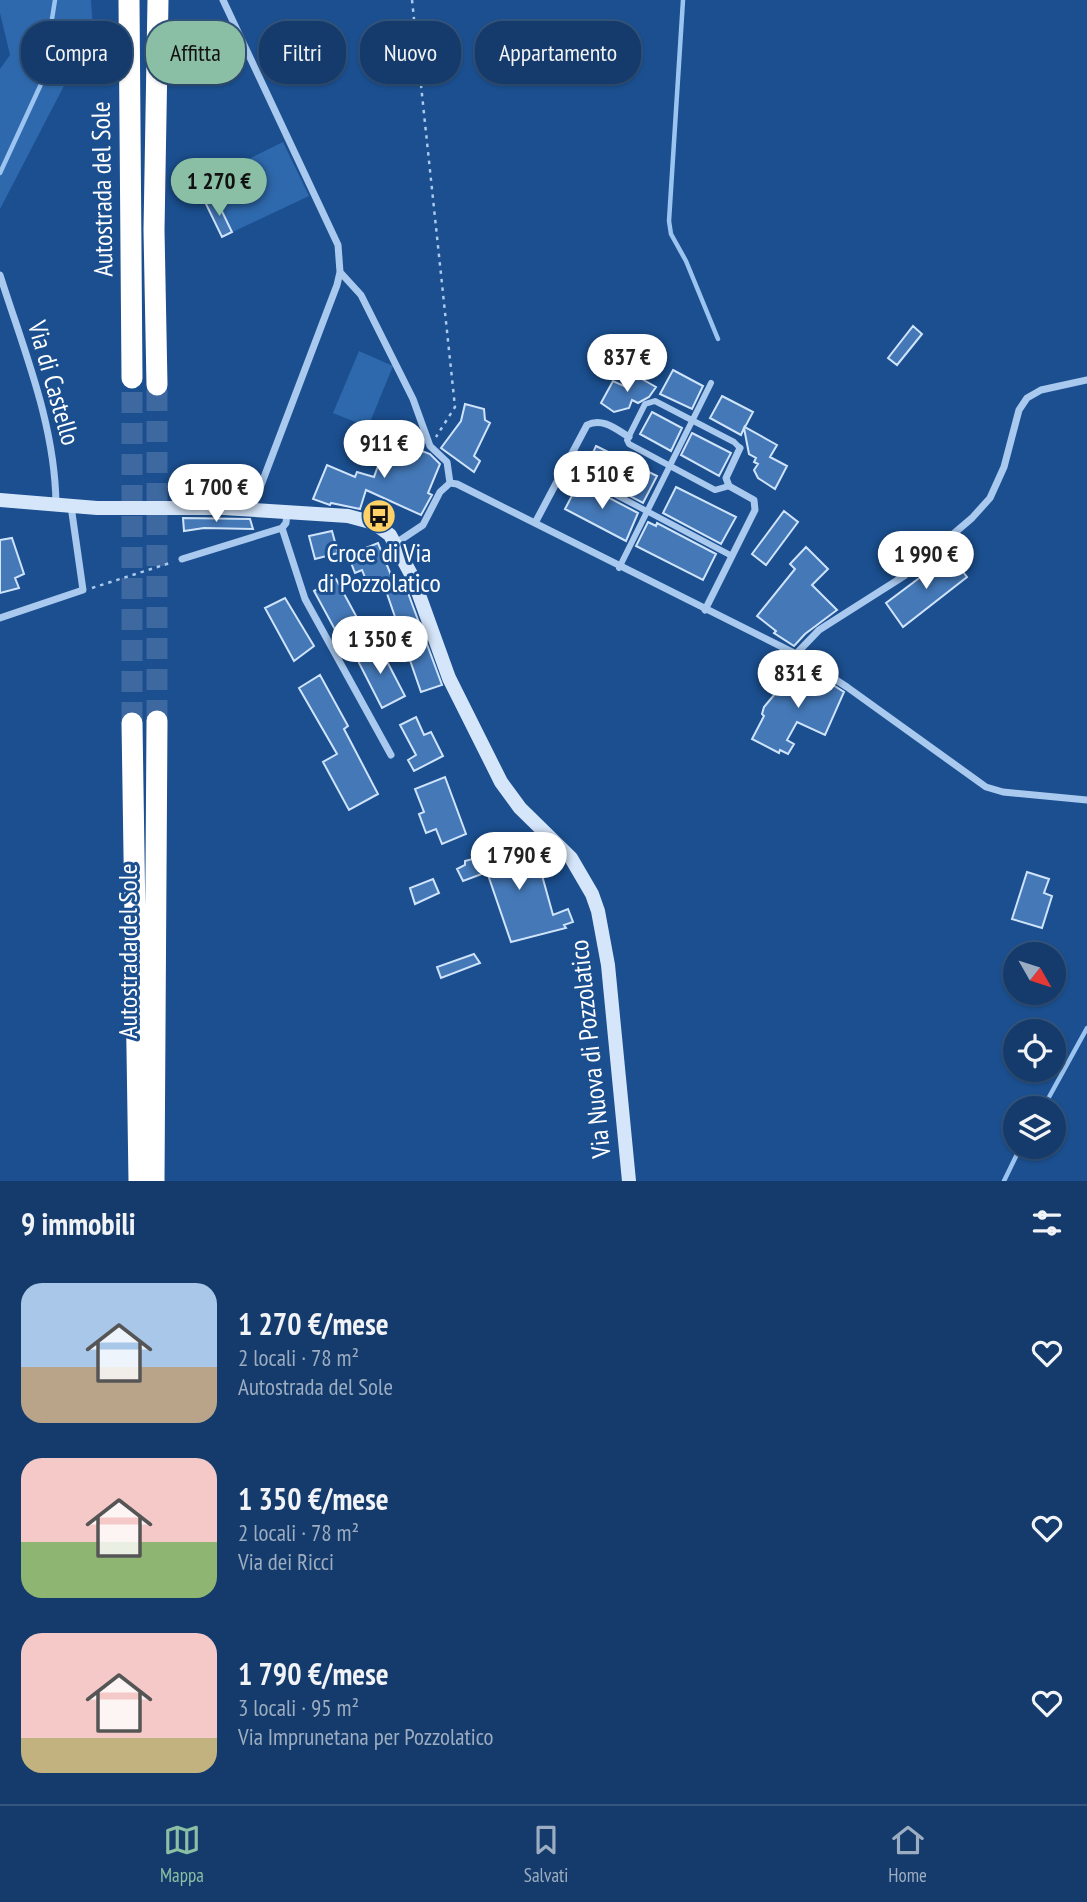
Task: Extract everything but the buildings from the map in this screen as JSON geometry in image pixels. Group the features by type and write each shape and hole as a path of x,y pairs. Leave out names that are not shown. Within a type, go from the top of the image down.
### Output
{"highway":[{"name":"Autostrada del Sole","path":"129,0 132,378"},
{"name":"Autostrada del Sole","path":"157,385 154,230 158,0"},
{"name":"Autostrada del Sole","path":"154,1181 157,721"},
{"name":"Autostrada del Sole","path":"132,723 139,1181"}],"main road":[{"path":"0,500 64,505 252,509 362,519 374,523 396,543"},
{"name":"Via Nuova di Pozzolatico","path":"396,543 413,578 449,678 501,782 520,808 571,858 586,882 598,911 608,965 629,1181"}],"street":[{"path":"223,0 338,245 340,272 252,509"},
{"path":"340,272 361,295 413,399 430,446 447,462 450,483"},
{"name":"Via di Castello","path":"0,275 51,439 83,590"},
{"path":"796,654 820,631 904,576 972,518 990,498 1001,475 1019,410 1027,398 1041,390 1087,380"},
{"path":"620,568 711,383"},
{"path":"705,610 755,510 754,500 729,486 726,478 740,448 734,442 655,401 649,401 629,437 629,444 715,490 729,486"},
{"path":"535,523 587,425 593,421 603,422 629,437"},
{"path":"565,468 732,556"},
{"path":"450,483 463,486 620,568 796,654 848,687 986,787 1003,792 1087,800"},
{"path":"396,543 423,525 440,492 450,483"},
{"path":"182,559 282,528 286,523 287,512"},
{"path":"282,528 305,599 391,755"},
{"path":"0,618 83,590"}],"path":[{"path":"412,0 455,407 430,446"},
{"path":"83,590 182,559"}],"shaded area":[{"path":"0,0 91,0 92,21 21,21 21,84 65,84 0,209 0,69 10,55 0,13"},
{"path":"283,142 309,196 222,237 197,184"},
{"path":"359,351 393,366 368,427 333,413"}],"waterway":[{"path":"0,173 42,82 55,0"},
{"path":"683,0 669,221 671,234 686,261 718,339"},
{"path":"1050,1096 1087,1028"},
{"path":"1004,1181 1015,1159"}],"tunnel":[{"path":"132,378 132,723"},
{"path":"157,385 157,721"}],"place":[{"name":"Croce di Via di Pozzolatico","path":"379,516"}]}
